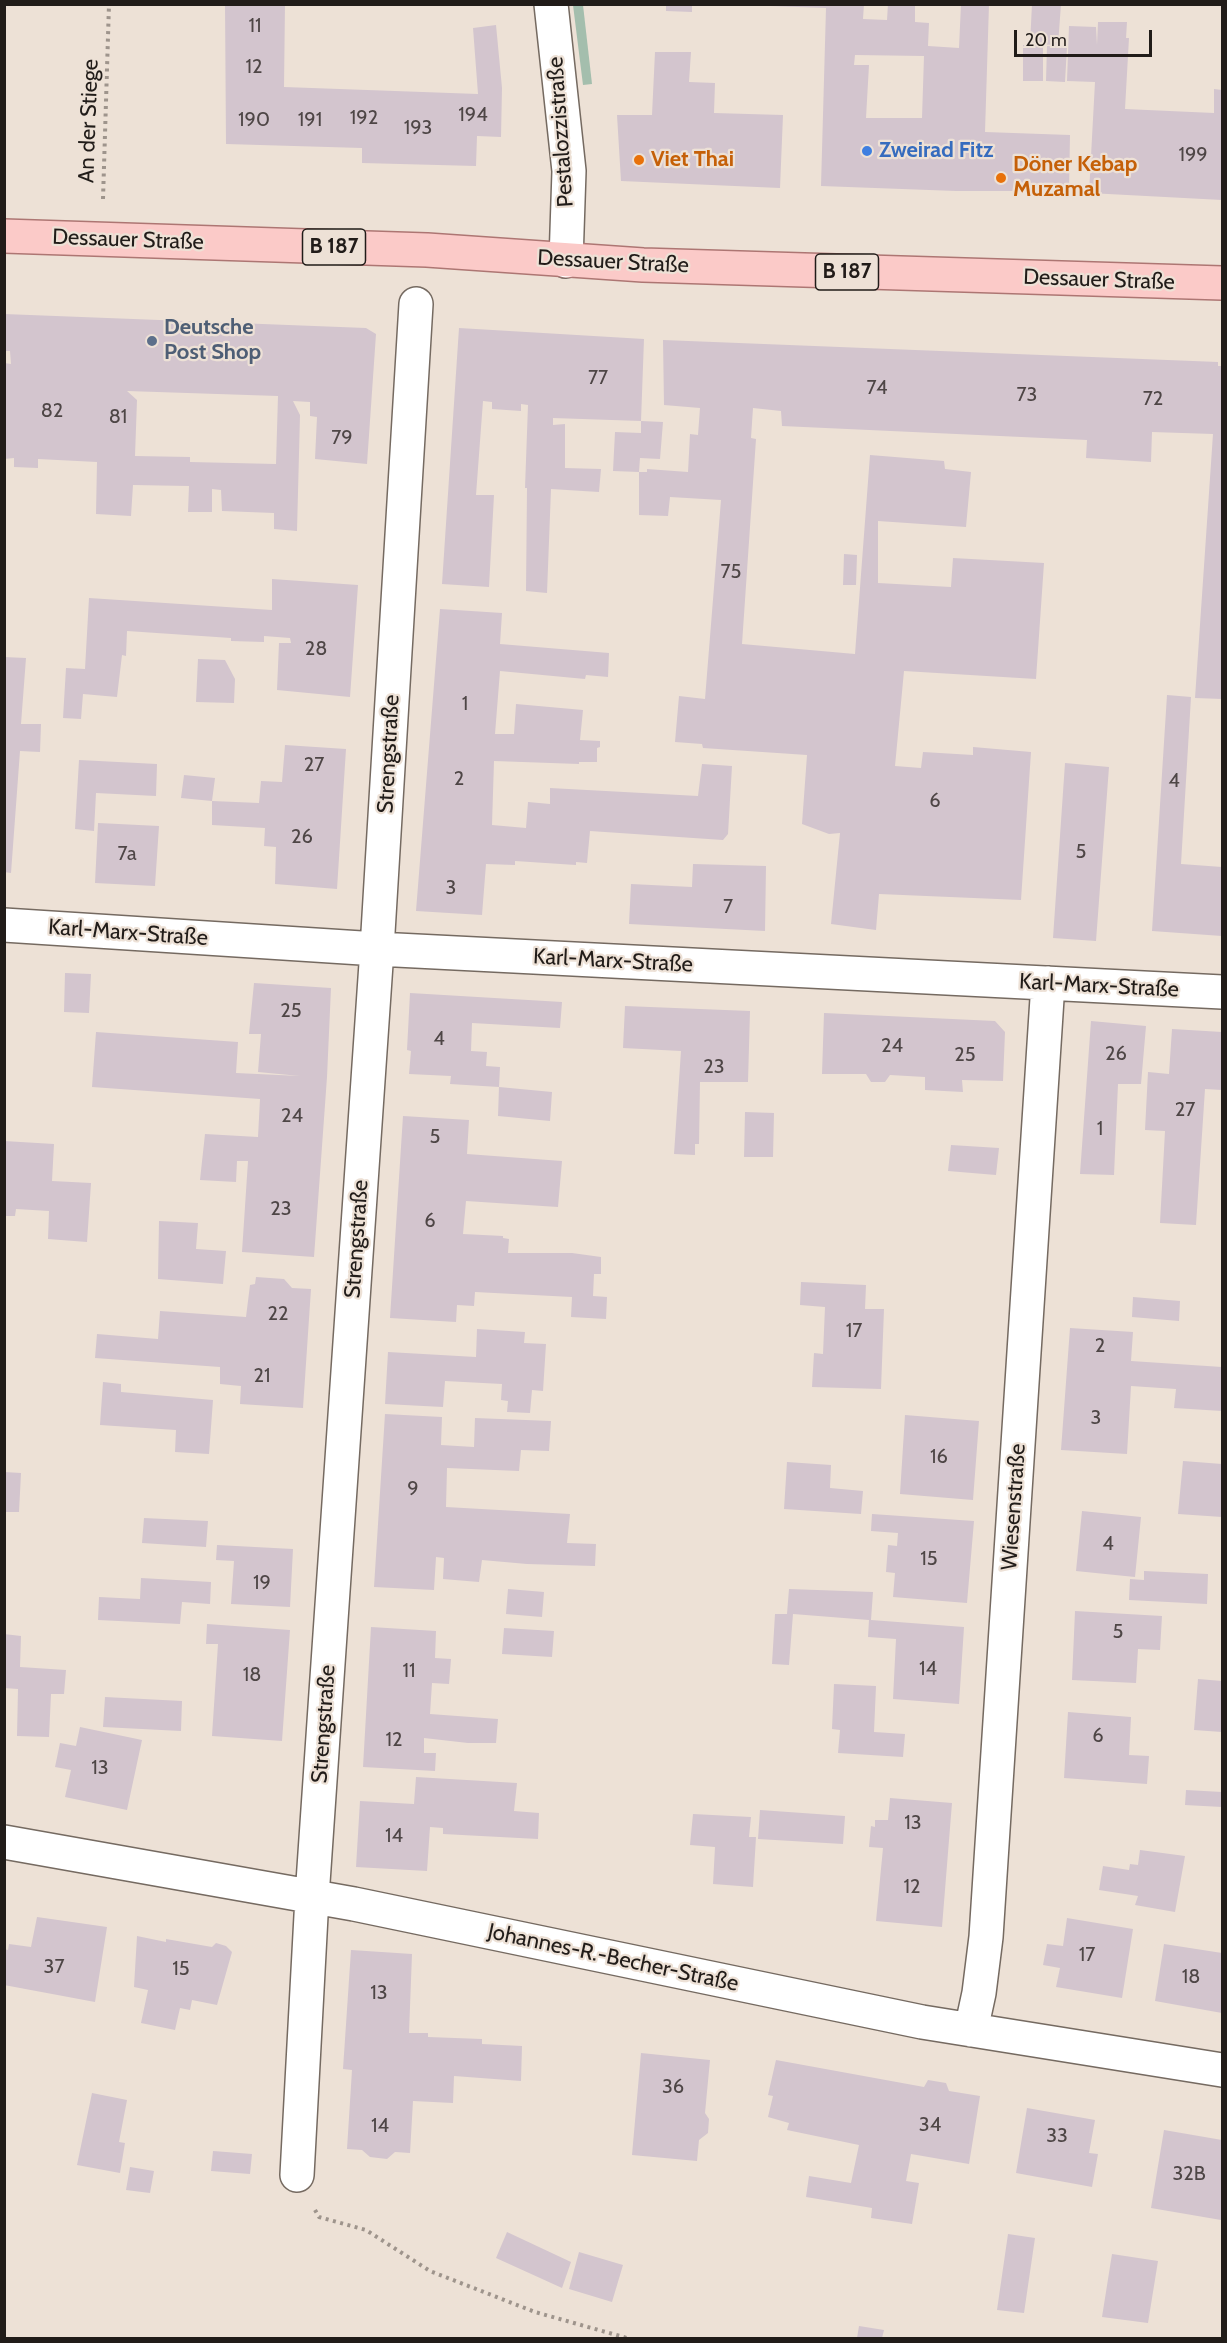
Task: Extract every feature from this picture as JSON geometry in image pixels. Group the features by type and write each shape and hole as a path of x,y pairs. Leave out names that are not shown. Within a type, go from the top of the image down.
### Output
{"main road":[{"name":"Dessauer Straße","path":"4,236 428,250 676,267 1222,283"}],"street":[{"name":"Pestalozzistraße","path":"551,4 569,171 566,261"},
{"name":"Strengstraße","path":"297,2175 312,1897 377,949 416,304"},
{"name":"Karl-Marx-Straße","path":"4,925 377,949 1222,992"},
{"name":"Wiesenstraße","path":"971,2030 979,1993 986,1937 1048,983"},
{"name":"Johannes-R.-Becher-Straße","path":"4,1842 312,1897 922,2022 1222,2070"}],"path":[{"name":"An der Stiege","path":"102,239 109,4"},
{"path":"297,2175 319,2217 366,2230 430,2271 535,2312 627,2338"}],"green space":[{"path":"573,5 583,5 592,84 583,85"}],"building":[{"path":"225,4 285,4 284,87 478,94 473,28 496,25 502,88 501,137 477,136 476,166 362,163 362,148 226,144"},
{"path":"666,4 692,4 692,12 666,11"},
{"path":"770,4 864,4 863,19 887,20 888,4 915,4 915,22 929,23 928,46 959,48 961,4 989,4 985,132 1070,135 1069,191 956,191 821,186 826,8 770,6","holes":["855,55 924,56 922,118 866,118 869,65 854,65"]},
{"path":"1032,4 1061,4 1058,45 1030,44"},
{"path":"1098,22 1127,22 1126,38 1129,38 1125,109 1214,113 1214,89 1222,90 1222,200 1089,193 1095,82 1067,81 1069,26 1096,27 1097,45"},
{"path":"1023,45 1043,45 1043,81 1023,81"},
{"path":"1047,46 1067,47 1065,82 1046,81"},
{"path":"655,52 691,52 689,82 715,83 714,113 783,115 780,188 621,181 617,115 652,115"},
{"path":"4,314 366,328 376,334 367,464 315,459 317,417 310,416 310,402 293,401 300,415 297,531 274,529 274,513 222,511 221,490 212,489 212,512 188,512 189,486 133,485 131,516 96,514 97,462 38,459 38,468 14,467 14,458 4,459 4,363 11,364 10,351 4,351","holes":["127,391 278,396 276,464 190,462 190,457 135,456 137,400"]},
{"path":"459,328 644,339 641,421 553,418 553,425 565,424 565,468 601,469 599,492 551,489 547,593 526,591 527,488 525,488 528,405 521,404 521,411 492,409 492,402 483,401 476,495 494,495 489,587 442,584"},
{"path":"663,340 1218,362 1218,366 1222,366 1222,699 1195,698 1213,434 1152,432 1151,462 1086,458 1087,440 782,426 781,411 753,408 751,438 756,439 742,644 855,654 870,455 944,461 945,469 971,472 966,527 878,521 878,583 951,587 953,558 1044,563 1036,679 904,671 895,766 921,768 923,752 973,755 973,747 1031,752 1021,900 879,894 876,930 831,924 840,833 829,834 802,824 807,755 703,748 702,744 675,742 679,696 705,699 721,500 670,497 668,516 639,515 639,472 647,472 647,469 688,472 690,434 698,435 700,408 664,405"},
{"path":"641,421 663,422 660,459 640,458 639,472 613,471 615,432 641,433"},
{"path":"844,554 857,555 856,585 843,585"},
{"path":"272,579 358,585 350,697 277,690 279,643 291,643 290,638 264,636 264,642 231,641 231,638 127,631 126,656 122,655 117,697 83,694 81,719 63,718 66,668 85,669 89,598 272,610"},
{"path":"440,609 502,613 500,644 609,653 608,677 586,675 585,679 500,671 495,734 514,734 516,704 583,710 580,740 600,741 600,747 597,748 597,762 579,762 579,764 494,761 492,825 526,828 528,802 550,804 550,788 698,796 702,764 732,766 728,834 723,840 590,831 587,863 576,862 576,865 515,861 515,865 486,864 482,915 416,911"},
{"path":"4,657 26,658 21,724 41,724 40,752 20,751 11,873 4,872"},
{"path":"198,659 225,660 235,679 234,703 196,702"},
{"path":"1167,695 1191,697 1181,864 1222,867 1222,936 1152,931"},
{"path":"285,745 346,749 337,889 275,884 276,847 264,846 265,828 212,825 212,801 259,803 261,781 282,782"},
{"path":"79,760 157,764 156,796 96,793 94,831 75,829"},
{"path":"1065,763 1109,767 1096,941 1053,938"},
{"path":"184,775 215,778 212,801 181,798"},
{"path":"98,823 159,826 155,886 95,883"},
{"path":"693,864 766,866 765,931 629,924 631,884 692,887"},
{"path":"65,973 91,974 89,1013 64,1012"},
{"path":"254,983 331,988 314,1257 242,1252 248,1161 237,1161 236,1182 200,1180 205,1134 258,1137 260,1099 92,1087 96,1032 238,1042 236,1073 300,1076 258,1072 261,1034 249,1034"},
{"path":"410,993 562,1002 560,1028 472,1023 471,1051 487,1052 486,1066 500,1067 499,1087 450,1084 451,1076 409,1074 411,1051 407,1050"},
{"path":"625,1006 750,1011 748,1082 700,1082 699,1144 695,1144 695,1155 674,1154 681,1051 623,1048"},
{"path":"824,1013 995,1021 1005,1032 1003,1081 962,1080 963,1092 925,1090 925,1077 890,1075 885,1082 871,1082 866,1074 822,1074"},
{"path":"1091,1021 1146,1026 1141,1084 1118,1084 1114,1175 1080,1174"},
{"path":"1172,1029 1222,1032 1222,1090 1205,1089 1196,1225 1160,1223 1165,1131 1145,1130 1148,1072 1169,1074"},
{"path":"499,1087 552,1092 550,1121 498,1116"},
{"path":"745,1112 774,1113 773,1157 744,1157"},
{"path":"403,1116 469,1120 467,1154 562,1161 558,1207 466,1201 463,1234 503,1236 509,1239 508,1253 572,1253 601,1257 601,1274 594,1274 593,1296 607,1297 606,1319 571,1317 572,1297 475,1292 474,1306 457,1305 456,1322 390,1318"},
{"path":"4,1141 54,1144 52,1181 91,1183 87,1242 48,1239 49,1211 16,1209 15,1216 4,1216"},
{"path":"951,1145 999,1148 996,1175 948,1171"},
{"path":"159,1221 198,1223 196,1249 226,1251 223,1284 158,1279"},
{"path":"256,1277 284,1279 292,1288 311,1289 303,1408 240,1404 241,1386 220,1384 220,1367 95,1358 97,1334 158,1339 160,1311 246,1317 250,1285 255,1284"},
{"path":"801,1282 866,1285 865,1309 884,1309 881,1389 812,1387 814,1353 823,1354 825,1307 800,1305"},
{"path":"1133,1297 1180,1301 1179,1321 1132,1317"},
{"path":"1070,1328 1133,1332 1131,1361 1222,1367 1222,1411 1174,1408 1176,1389 1131,1386 1127,1454 1061,1450"},
{"path":"477,1329 525,1332 524,1343 546,1344 543,1391 532,1390 530,1413 507,1412 508,1401 501,1400 502,1384 445,1381 443,1407 385,1404 388,1352 476,1357"},
{"path":"103,1382 121,1384 121,1392 213,1400 209,1454 175,1452 176,1430 100,1425"},
{"path":"385,1414 442,1417 441,1445 474,1447 475,1418 551,1421 549,1451 521,1450 519,1471 447,1468 446,1507 570,1514 567,1543 596,1544 595,1566 482,1560 479,1582 443,1579 444,1558 436,1557 434,1590 374,1587"},
{"path":"905,1415 979,1421 973,1500 900,1494"},
{"path":"1183,1461 1222,1464 1222,1517 1178,1514"},
{"path":"787,1462 831,1465 830,1488 863,1491 861,1514 784,1509"},
{"path":"4,1472 21,1473 19,1512 4,1512"},
{"path":"1082,1511 1141,1517 1135,1577 1076,1571"},
{"path":"872,1514 974,1521 967,1603 893,1597 895,1573 886,1572 888,1545 897,1546 898,1533 871,1531"},
{"path":"144,1518 208,1521 206,1547 142,1543"},
{"path":"217,1545 293,1549 290,1607 231,1604 234,1561 216,1560"},
{"path":"1144,1571 1208,1574 1207,1604 1129,1600 1130,1579 1144,1580"},
{"path":"141,1578 211,1582 210,1604 182,1602 180,1624 98,1620 99,1597 140,1599"},
{"path":"508,1589 544,1592 542,1617 506,1614"},
{"path":"789,1589 873,1592 871,1620 964,1627 959,1704 893,1699 896,1639 868,1637 869,1620 793,1614 789,1665 772,1664 775,1614 787,1614"},
{"path":"1075,1611 1162,1616 1160,1650 1138,1649 1136,1683 1072,1680"},
{"path":"207,1624 290,1630 282,1741 212,1736 218,1644 206,1644"},
{"path":"371,1627 436,1631 435,1658 451,1659 449,1684 432,1683 430,1714 498,1719 496,1743 468,1743 424,1738 424,1753 436,1753 435,1771 363,1767"},
{"path":"504,1628 554,1631 552,1657 502,1654"},
{"path":"4,1634 21,1636 20,1667 66,1670 64,1694 51,1694 49,1737 17,1736 18,1689 4,1688"},
{"path":"1198,1679 1222,1681 1222,1732 1194,1730"},
{"path":"834,1684 876,1686 874,1732 905,1734 903,1757 838,1753 840,1730 832,1729"},
{"path":"105,1697 182,1701 181,1731 103,1727"},
{"path":"1068,1712 1131,1717 1129,1755 1149,1756 1147,1784 1064,1778"},
{"path":"80,1727 142,1740 127,1810 65,1797 71,1770 55,1767 60,1743 76,1746"},
{"path":"416,1777 517,1783 514,1811 539,1813 538,1839 443,1834 443,1828 430,1827 427,1871 356,1867 360,1801 414,1804"},
{"path":"1186,1790 1222,1792 1222,1807 1185,1805"},
{"path":"890,1798 952,1803 942,1927 876,1921 883,1848 869,1847 871,1826 875,1827 875,1820 888,1820"},
{"path":"760,1810 845,1816 843,1844 758,1839"},
{"path":"693,1814 751,1817 749,1837 756,1837 753,1887 713,1884 715,1847 690,1845"},
{"path":"1140,1850 1185,1856 1175,1912 1135,1905 1138,1896 1099,1890 1103,1866 1129,1870 1130,1864 1138,1865"},
{"path":"37,1917 107,1927 95,2002 4,1985 4,1949 8,1950 9,1944 31,1947"},
{"path":"1067,1918 1133,1929 1122,1998 1056,1987 1060,1968 1043,1965 1047,1944 1063,1946"},
{"path":"137,1936 166,1942 166,1939 212,1947 216,1943 226,1946 232,1952 217,2005 192,2000 190,2010 180,2008 175,2030 141,2023 148,1990 134,1987"},
{"path":"1164,1944 1222,1953 1222,2013 1155,2001"},
{"path":"351,1950 412,1954 409,2033 428,2033 428,2037 482,2039 482,2044 522,2046 521,2081 454,2076 453,2103 413,2101 410,2153 395,2152 387,2159 370,2157 362,2150 347,2149 352,2070 343,2069"},
{"path":"641,2053 710,2060 705,2113 709,2119 708,2133 699,2140 697,2161 632,2155"},
{"path":"776,2060 924,2087 928,2080 946,2083 949,2091 980,2096 969,2164 911,2154 906,2181 919,2183 912,2224 871,2218 872,2208 806,2197 809,2176 851,2183 859,2145 787,2130 789,2123 768,2117 773,2096 768,2095"},
{"path":"92,2093 127,2100 119,2142 125,2143 120,2173 77,2165"},
{"path":"1027,2108 1095,2120 1089,2153 1098,2154 1092,2187 1016,2173"},
{"path":"1164,2130 1222,2140 1221,2220 1151,2208"},
{"path":"213,2151 252,2154 250,2174 211,2171"},
{"path":"130,2167 154,2171 150,2193 126,2190"},
{"path":"507,2232 571,2262 562,2288 496,2258"},
{"path":"1008,2234 1035,2238 1024,2313 997,2310"},
{"path":"579,2252 623,2265 612,2302 569,2289"},
{"path":"1112,2254 1158,2261 1148,2323 1102,2317"},
{"path":"859,2326 884,2330 882,2338 857,2338"}],"place":[{"name":"Zweirad Fitz","path":"867,151"},
{"name":"Viet Thai","path":"639,160"},
{"name":"Döner Kebap Muzamal","path":"1001,178"},
{"name":"Deutsche Post Shop","path":"152,341"}]}
